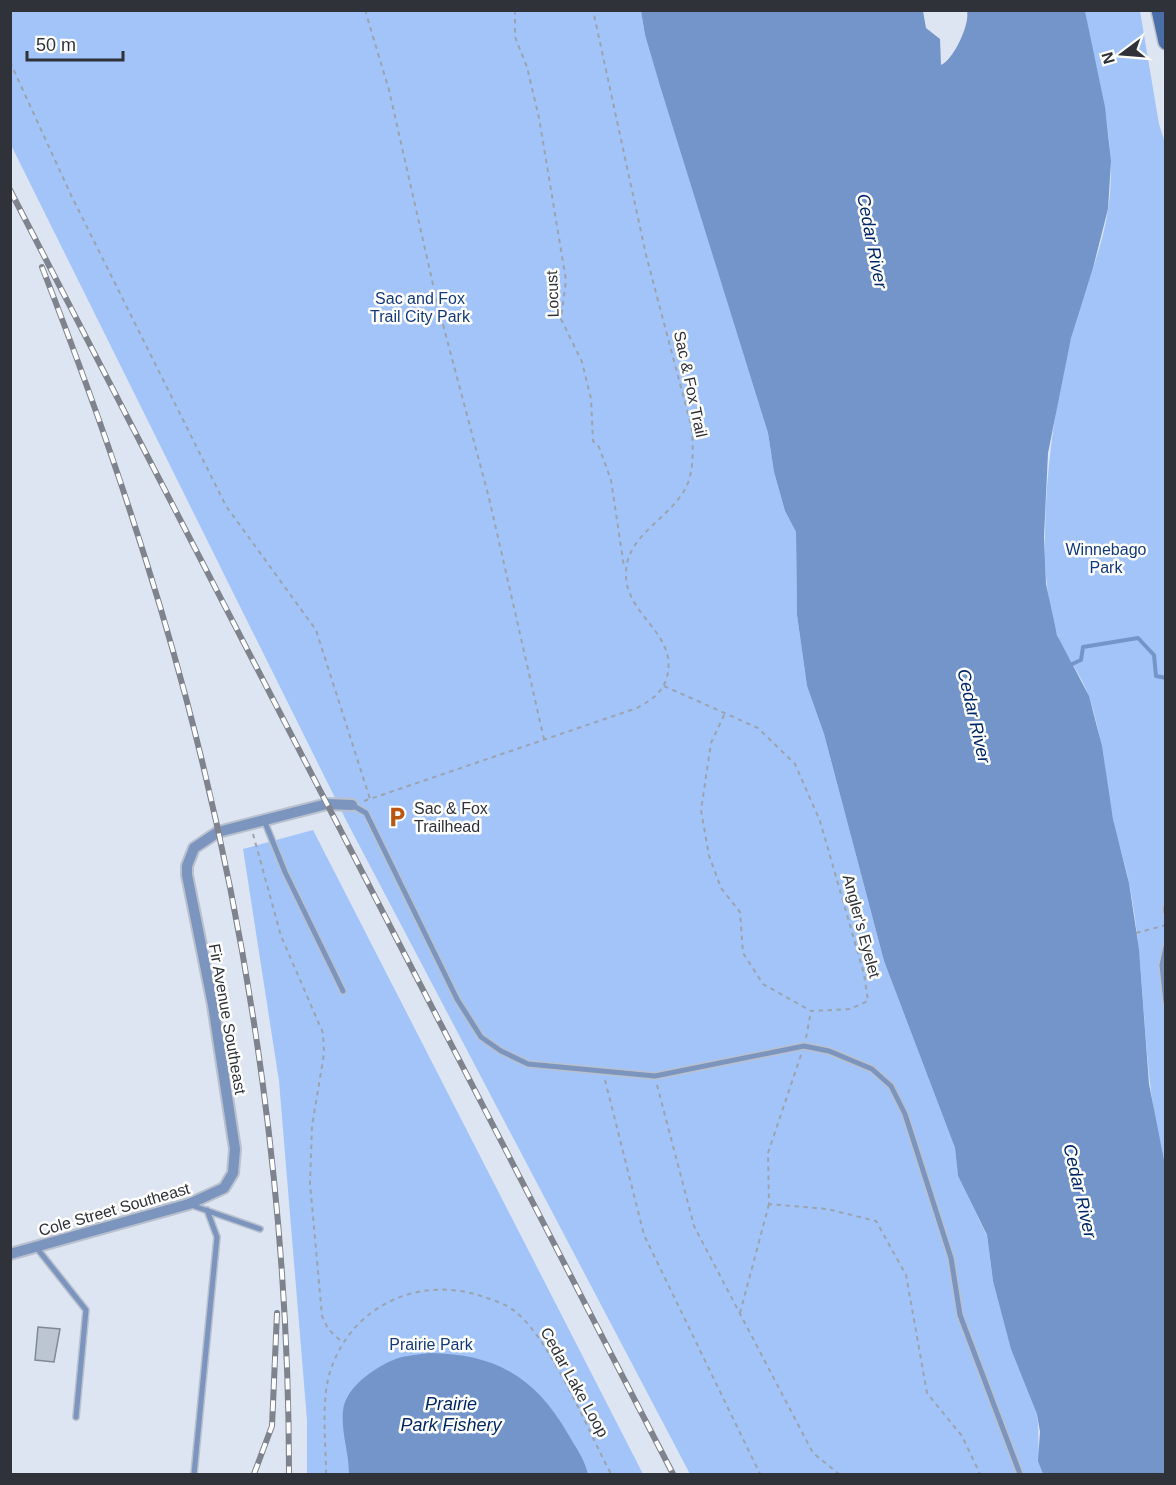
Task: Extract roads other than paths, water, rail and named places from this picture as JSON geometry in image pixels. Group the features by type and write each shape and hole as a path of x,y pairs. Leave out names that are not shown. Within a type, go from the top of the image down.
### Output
{"street":[{"path":"1160,10 1166,42"},
{"path":"264,820 327,804 352,805"},
{"name":"Fir Avenue Southeast","path":"224,1188 233,1173 235,1149 213,1005 189,891 187,866 191,853 207,838 218,832 264,820"},
{"name":"Cole Street Southeast","path":"10,1254 189,1204 224,1188"}],"lane":[{"path":"352,805 366,813 457,999 481,1037 501,1051 528,1064 655,1076 804,1046 829,1051 872,1069 891,1086 905,1114 951,1258 960,1315 1020,1474"},
{"path":"264,820 285,872 343,991"},
{"path":"1166,947 1162,965 1166,1002"},
{"path":"189,1204 260,1229"},
{"path":"194,1474 218,1237 207,1210"},
{"path":"36,1247 86,1310 76,1417"}],"water":[{"name":"Cedar River","path":"641,11 923,11 926,28 940,39 941,65 951,56 960,41 966,24 967,11 1085,11 1105,107 1111,161 1108,209 1093,268 1071,338 1048,453 1044,537 1046,584 1057,635 1089,696 1102,746 1113,819 1129,883 1139,949 1149,1084 1165,1165 1165,1474 1043,1474 1038,1461 1040,1432 1037,1414 1011,1349 993,1281 987,1235 958,1176 955,1148 884,961 824,734 807,686 797,615 796,532 785,511 774,472 768,433 661,89 645,35"},
{"name":"Prairie Park Fishery","path":"430,1353 454,1354 494,1364 511,1372 527,1384 542,1397 555,1414 580,1453 588,1474 349,1474 343,1411 350,1393 365,1377 384,1364 402,1357"}],"waterway":[{"path":"1070,665 1081,660 1083,647 1138,638 1154,655 1156,676 1166,678"}],"railway":[{"path":"10,190 673,1474"},
{"path":"42,267 101,427 155,589 210,793 230,889 263,1083 274,1181 282,1278 289,1474"},
{"path":"254,1474 272,1426 277,1313"}],"place":[{"name":"Sac & Fox Trailhead","path":"397,817"}],"park label":[{"name":"Sac and Fox Trail City Park","path":"420,307"},
{"name":"Winnebago Park","path":"1106,558"},
{"name":"Prairie Park","path":"431,1344"}]}
